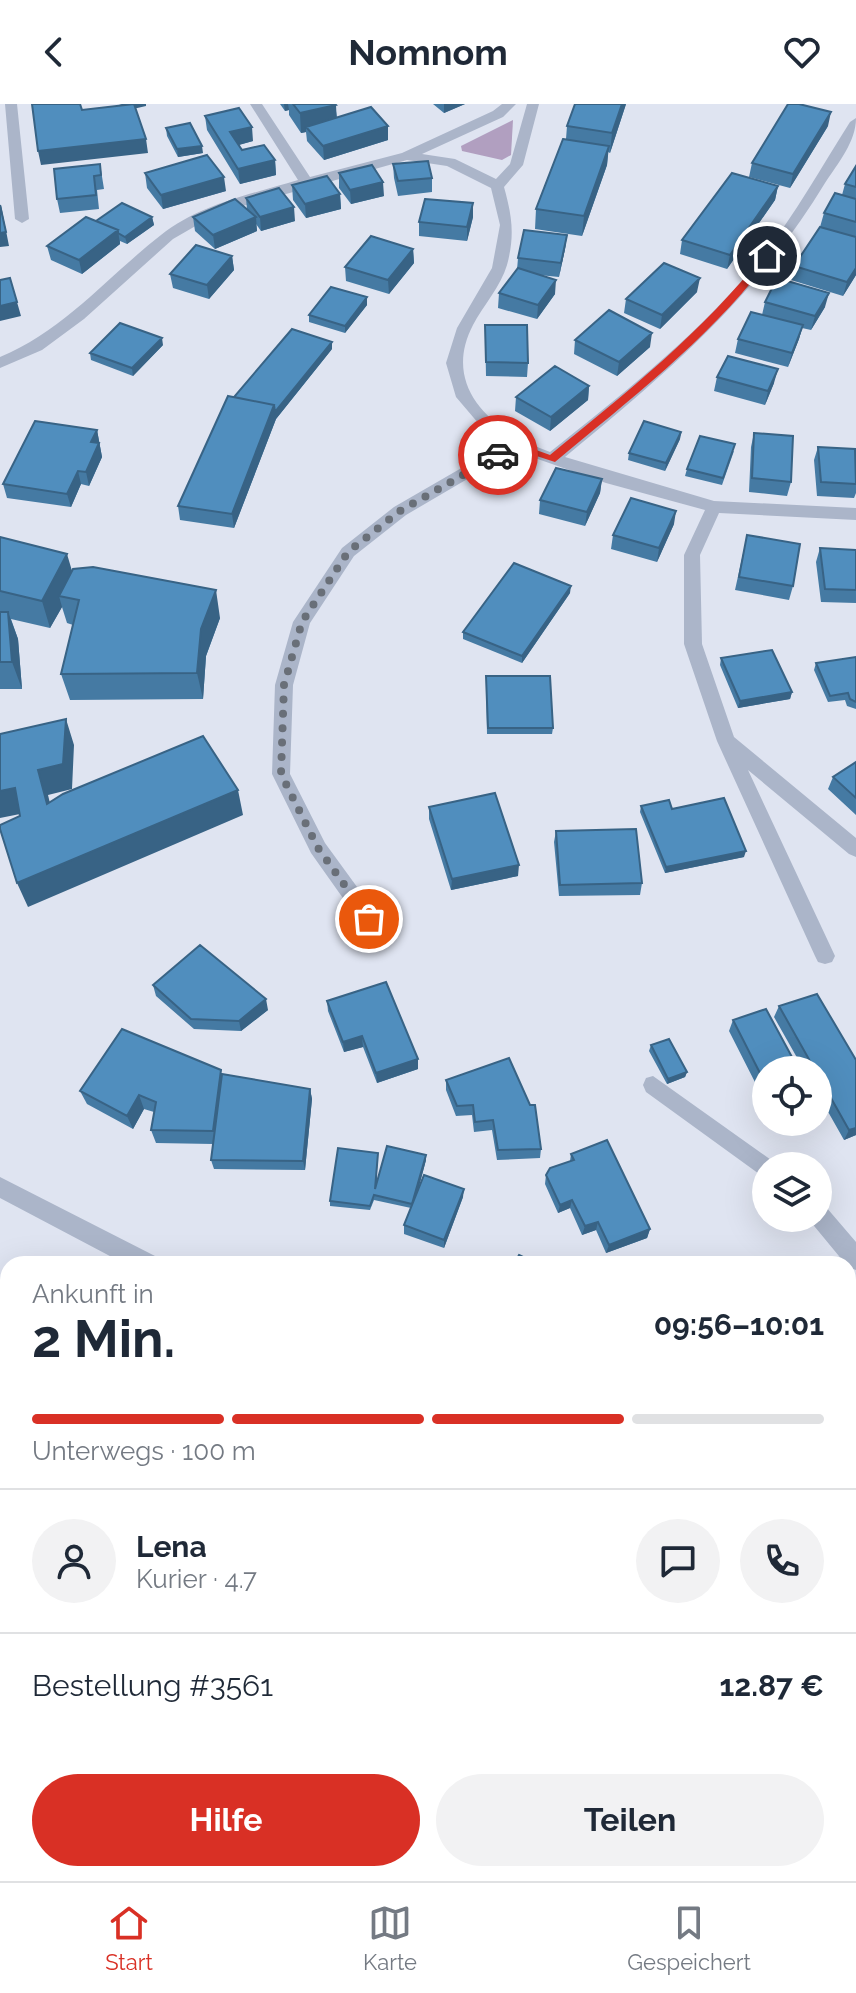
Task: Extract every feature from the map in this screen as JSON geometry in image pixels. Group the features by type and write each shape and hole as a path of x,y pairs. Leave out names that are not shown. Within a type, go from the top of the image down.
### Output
{"street":[{"path":"11,104 22,219"},
{"path":"256,104 306,182"},
{"path":"0,363 37,347 187,223 213,210 407,156 498,114 510,104"},
{"path":"497,186 516,165 533,104"},
{"path":"552,459 649,379 736,296 798,215 856,122"},
{"path":"407,156 450,162 477,173 497,186 507,225 499,268 464,328 453,363 461,393 484,420 514,445 714,507 856,514"},
{"path":"369,919 318,848 281,774 284,685 302,622 348,552 400,511 514,445"},
{"path":"714,507 692,555 693,644 726,741 825,956"},
{"path":"726,741 856,849"},
{"path":"653,1085 752,1159"},
{"path":"0,1187 132,1256"},
{"path":"832,1231 853,1256"}],"shaded area":[{"path":"513,120 511,155 502,160 462,151 461,146"}],"building":[{"path":"32,104 80,104 82,110 134,104 146,139 38,151"},
{"path":"293,104 335,104 336,105 300,113"},
{"path":"575,104 622,104 612,133 567,126"},
{"path":"788,104 831,112 793,174 752,163"},
{"path":"371,107 388,126 323,146 306,127"},
{"path":"239,108 252,127 230,132 242,150 264,145 275,160 238,169 205,116"},
{"path":"190,123 202,146 177,149 166,128"},
{"path":"563,139 609,146 584,216 536,209"},
{"path":"207,155 224,177 161,195 145,173"},
{"path":"428,161 432,178 398,181 393,164"},
{"path":"100,164 101,175 94,176 96,195 57,199 54,169"},
{"path":"372,165 383,182 350,190 339,173"},
{"path":"856,166 856,187 845,184"},
{"path":"732,173 778,186 730,255 682,240"},
{"path":"327,176 340,194 305,204 292,185"},
{"path":"279,188 294,207 260,217 246,198"},
{"path":"835,193 856,199 856,222 824,213"},
{"path":"235,199 256,217 213,235 193,217"},
{"path":"425,199 473,203 467,227 419,222"},
{"path":"122,203 152,217 125,237 118,230 96,221"},
{"path":"0,205 6,232 0,233"},
{"path":"86,217 118,230 79,260 47,246"},
{"path":"820,227 856,237 856,268 847,282 794,266"},
{"path":"524,230 567,235 561,263 518,258"},
{"path":"371,236 413,249 388,280 345,267"},
{"path":"196,245 232,256 207,285 170,274"},
{"path":"664,263 700,278 662,315 626,299"},
{"path":"518,268 556,280 538,305 499,293"},
{"path":"10,278 17,302 0,306 0,280"},
{"path":"777,278 829,293 815,316 765,302"},
{"path":"331,287 367,297 345,326 309,315"},
{"path":"609,310 652,333 619,362 575,340"},
{"path":"751,312 803,325 792,353 738,339"},
{"path":"120,323 162,338 132,368 90,353"},
{"path":"485,325 527,325 528,363 486,362"},
{"path":"292,329 332,342 275,412 274,405 234,397"},
{"path":"728,356 778,369 768,391 717,377"},
{"path":"555,366 589,386 551,417 516,397"},
{"path":"228,396 274,405 232,514 178,506"},
{"path":"35,421 97,430 91,442 99,443 86,472 78,471 67,494 3,484"},
{"path":"644,421 681,432 666,463 629,453"},
{"path":"754,433 793,436 791,482 752,478"},
{"path":"700,436 735,444 723,478 687,469"},
{"path":"818,447 855,449 856,484 821,482"},
{"path":"556,468 602,479 587,512 540,500"},
{"path":"631,498 676,511 659,548 613,535"},
{"path":"747,535 800,544 793,586 739,577"},
{"path":"0,537 67,554 42,601 0,591"},
{"path":"820,548 856,550 856,590 825,589"},
{"path":"514,563 571,586 522,656 463,632"},
{"path":"93,567 216,590 201,629 197,673 61,674 79,600 59,596 73,569"},
{"path":"0,612 8,612 12,662 0,662"},
{"path":"772,650 792,692 740,701 721,658"},
{"path":"856,657 856,702 850,699 848,693 830,696 816,663"},
{"path":"486,676 550,676 553,728 488,728"},
{"path":"66,719 63,764 38,770 47,804 63,794 203,736 238,790 17,883 0,829 0,825 20,816 15,788 0,791 0,734"},
{"path":"856,762 856,798 833,777"},
{"path":"495,793 519,865 452,879 429,807"},
{"path":"724,798 746,851 666,867 641,806 669,800 672,809"},
{"path":"636,829 642,883 560,885 556,831"},
{"path":"200,945 266,999 239,1021 191,1019 153,985"},
{"path":"386,982 418,1059 376,1073 362,1036 343,1042 327,1001"},
{"path":"817,994 856,1060 856,1128 849,1130 832,1100 832,1056 807,1056 779,1006"},
{"path":"766,1009 791,1056 752,1057 733,1020"},
{"path":"122,1029 221,1070 213,1131 151,1130 156,1102 139,1095 127,1116 80,1091"},
{"path":"669,1039 687,1072 668,1079 651,1045"},
{"path":"509,1058 530,1105 535,1105 541,1149 498,1150 493,1120 475,1122 473,1105 457,1106 446,1080"},
{"path":"222,1074 310,1089 303,1161 211,1160"},
{"path":"607,1140 650,1229 609,1245 598,1222 585,1226 572,1200 560,1205 546,1175 550,1168 574,1160 571,1154"},
{"path":"387,1146 426,1155 412,1204 374,1195 370,1206 330,1201 338,1148 378,1153 375,1189"},
{"path":"424,1175 464,1189 444,1240 404,1225"}],"way so far":[{"path":"369,919 318,848 281,774 284,685 302,622 348,552 400,511 498,455"}],"route":[{"path":"498,455 514,445 552,459 649,379 736,296 767,256"}]}
